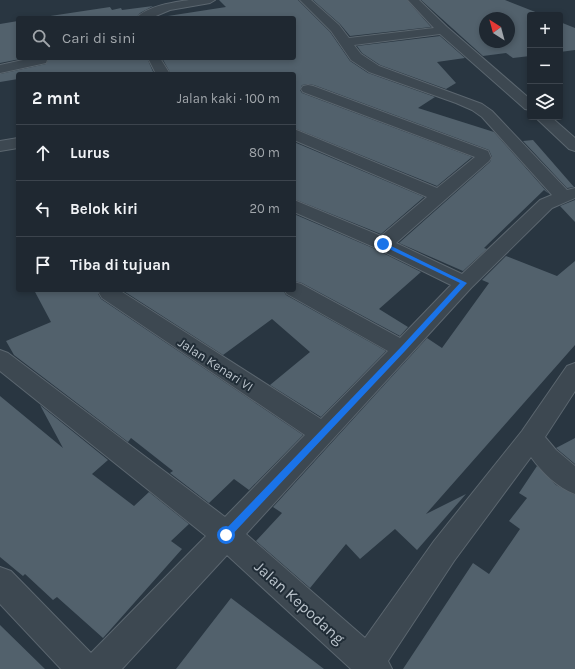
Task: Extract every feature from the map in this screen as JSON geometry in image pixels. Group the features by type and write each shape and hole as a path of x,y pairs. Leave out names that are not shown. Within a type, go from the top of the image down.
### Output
{"street":[{"path":"147,16 154,12 174,6 210,0"},
{"path":"99,669 323,434 464,283 546,204 569,194 487,114 477,107 374,69 356,57 335,28 305,0"},
{"path":"413,0 443,30 527,103"},
{"path":"346,42 443,30"},
{"path":"0,69 41,60"},
{"path":"44,72 46,60"},
{"path":"155,60 162,72"},
{"path":"308,89 482,154 483,158 383,244"},
{"path":"545,120 575,146"},
{"path":"296,135 438,196"},
{"path":"0,146 16,143"},
{"path":"296,206 383,244 464,283"},
{"path":"296,290 403,349"},
{"name":"Jalan Kenari VI","path":"109,293 323,434"},
{"name":"Jalan Kepodang","path":"0,359 226,535 371,666"},
{"path":"371,666 444,551 531,438 575,372"},
{"path":"531,438 547,458 575,482"},
{"path":"0,582 84,669"}],"building":[{"path":"219,0 298,0 330,32 350,61 368,73 435,97 418,108 494,132 549,194 544,190 484,248 487,249 463,271 399,243 490,162 492,157 489,150 314,85 302,85 300,90 302,93 472,157 437,186 296,129 296,72 170,72 163,60 296,60 296,16 168,16 226,7"},
{"path":"313,0 407,0 431,27 350,36 340,24"},
{"path":"421,0 505,0 535,12 527,12 527,56 513,58 506,53 483,56"},
{"path":"153,6 140,13 138,16 50,16 110,7 112,10 121,8 122,10"},
{"path":"16,21 16,60 0,63 0,24"},
{"path":"563,23 575,28 575,50 563,52"},
{"path":"440,36 465,58 437,62 456,83 446,89 380,65 362,53 357,46"},
{"path":"48,60 148,60 153,72 16,72 16,79 0,82 0,74 46,64"},
{"path":"533,140 574,187 567,188 523,141"},
{"path":"296,143 424,197 381,234 296,200"},
{"path":"575,200 575,222 560,206"},
{"path":"296,215 375,249 421,272 379,309 408,327 400,336 302,283 296,282"},
{"path":"506,256 557,276 575,261 575,345 426,514 466,494 417,550 395,529 360,559 346,544 310,588 256,541 282,513 273,507 427,338 442,348 489,283 482,280"},
{"path":"35,292 98,292 101,299 303,435 249,490 234,479 209,503 170,473 173,471 131,438 128,442 14,355 6,341 51,322"},
{"path":"125,292 284,292 286,295 386,351 321,417 270,385 310,352 272,319 223,355"},
{"path":"0,396 63,448 40,405 108,460 92,474 134,506 149,492 189,524 171,541 182,549 103,638 57,597 53,600 25,574 23,576 0,557"},
{"path":"575,438 575,464 556,448"},
{"path":"537,466 556,485 575,495 575,669 403,669 473,563 489,574 520,529 509,521 527,498 519,493"},
{"path":"231,598 324,669 176,669"},
{"path":"0,625 45,669 0,669"}],"route":[{"path":"226,535 464,283 383,244"}]}
